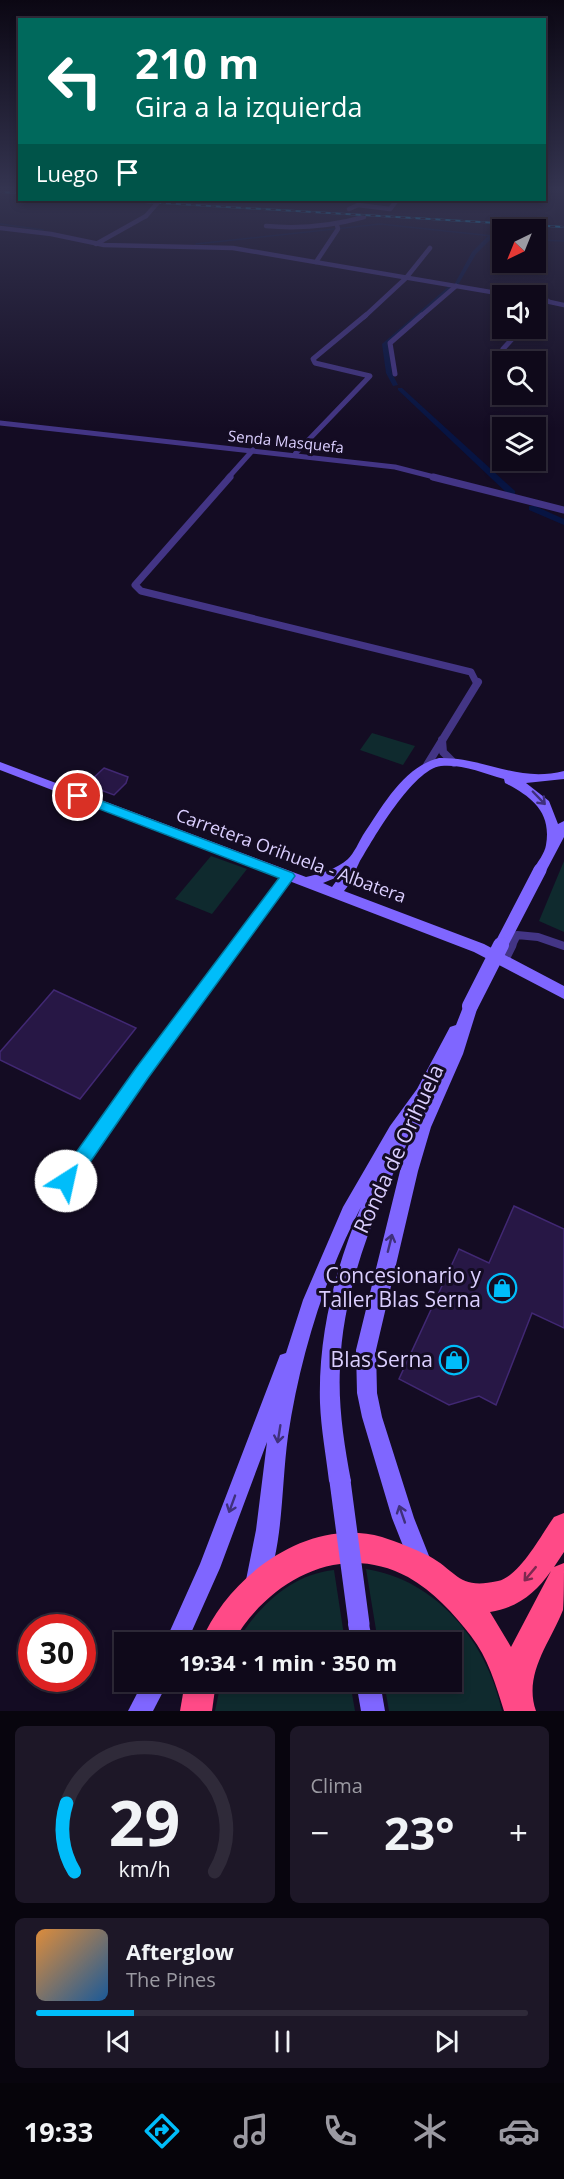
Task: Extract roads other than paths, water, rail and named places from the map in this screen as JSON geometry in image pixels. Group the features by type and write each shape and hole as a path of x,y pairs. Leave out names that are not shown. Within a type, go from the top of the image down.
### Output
{"highway":[{"path":"461,1597 484,1599 515,1590 529,1576 564,1527"},
{"path":"222,1632 232,1614 255,1587 285,1565 319,1552 342,1549 354,1548 389,1553 423,1568 461,1597 483,1624 498,1648 518,1702"},
{"path":"518,1702 527,1647 564,1578"},
{"path":"196,1711 199,1692"}],"main road":[{"path":"332,893 343,885 352,862 407,783 427,765 454,763 523,779 548,779 564,775"},
{"name":"Carretera Orihuela - Albatera","path":"0,766 376,908 504,959 564,993"},
{"path":"494,773 541,798 552,818 553,845"},
{"name":"Ronda de Orihuela","path":"361,1632 330,1403 337,1317 352,1252 385,1169 564,825"},
{"path":"305,883 326,878 352,862"},
{"path":"352,862 350,886 359,898 376,908"},
{"path":"423,1568 403,1518 372,1417 367,1393 366,1350 381,1280 412,1160 423,1126 455,1054 470,1006"},
{"path":"180,1632 209,1568 273,1394 360,1189 393,1133 423,1094"},
{"path":"255,1587 264,1554 278,1435 300,1332"},
{"path":"140,1711 150,1692"},
{"path":"370,1692 373,1711"}],"street":[{"path":"360,270 492,292"},
{"path":"295,454 370,376 315,363 313,359 315,355 346,334 413,270"},
{"path":"395,374 390,343 456,286"},
{"path":"548,302 564,304"},
{"path":"503,349 512,339"},
{"name":"Senda Masquefa","path":"0,423 295,454 395,467 564,510"},
{"path":"253,450 135,585 141,591 156,595 471,672 478,682 427,765"},
{"path":"442,740 443,752 454,763"},
{"path":"66,1181 142,1073 288,876"},
{"path":"504,959 517,935 538,937 564,946"}],"waterway":[{"path":"456,284 464,270"},
{"path":"395,385 389,373 385,344 450,288"},
{"path":"400,389 512,493"},
{"path":"532,508 564,522"}],"place":[{"name":"Concesionario y Taller Blas Serna","path":"502,1288"},
{"name":"Blas Serna","path":"454,1360"}]}
